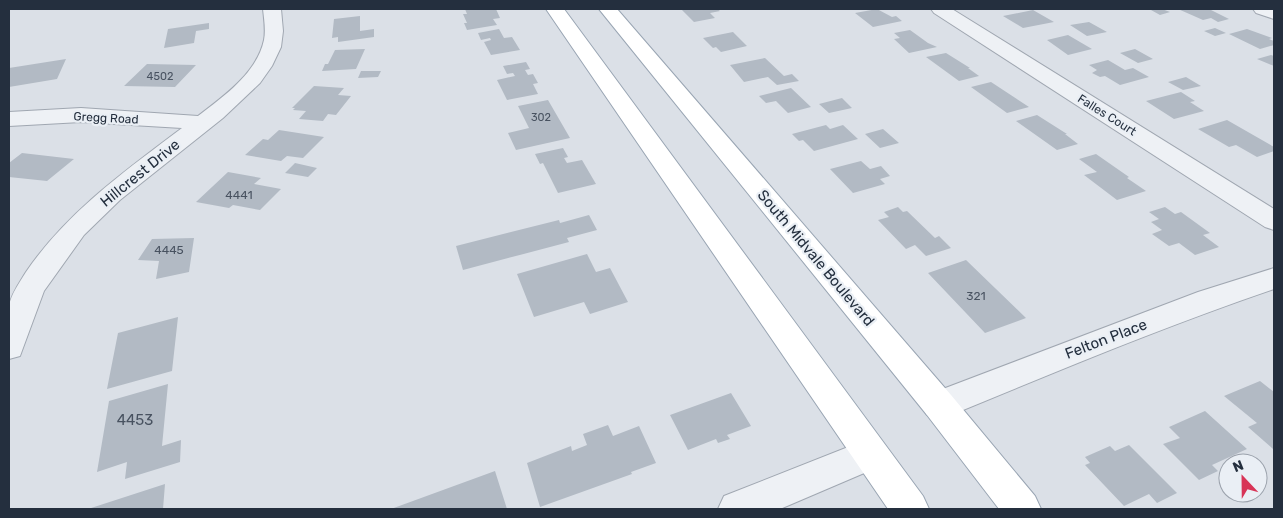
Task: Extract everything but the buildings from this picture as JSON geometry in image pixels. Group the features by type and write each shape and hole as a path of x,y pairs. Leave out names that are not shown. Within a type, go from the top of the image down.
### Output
{"main road":[{"path":"556,9 910,509"},
{"name":"South Midvale Boulevard","path":"608,9 939,405 1022,509"}],"street":[{"name":"Hillcrest Drive","path":"9,347 30,291 50,260 75,229 148,165 216,113 245,85 269,54 275,32 272,9"},
{"name":"Falles Court","path":"940,9 1274,222"},
{"path":"1262,9 1274,14"},
{"name":"Gregg Road","path":"9,119 82,115 203,124"},
{"name":"Felton Place","path":"939,405 1081,348 1208,300 1274,278"},
{"path":"737,509 871,454"}]}
